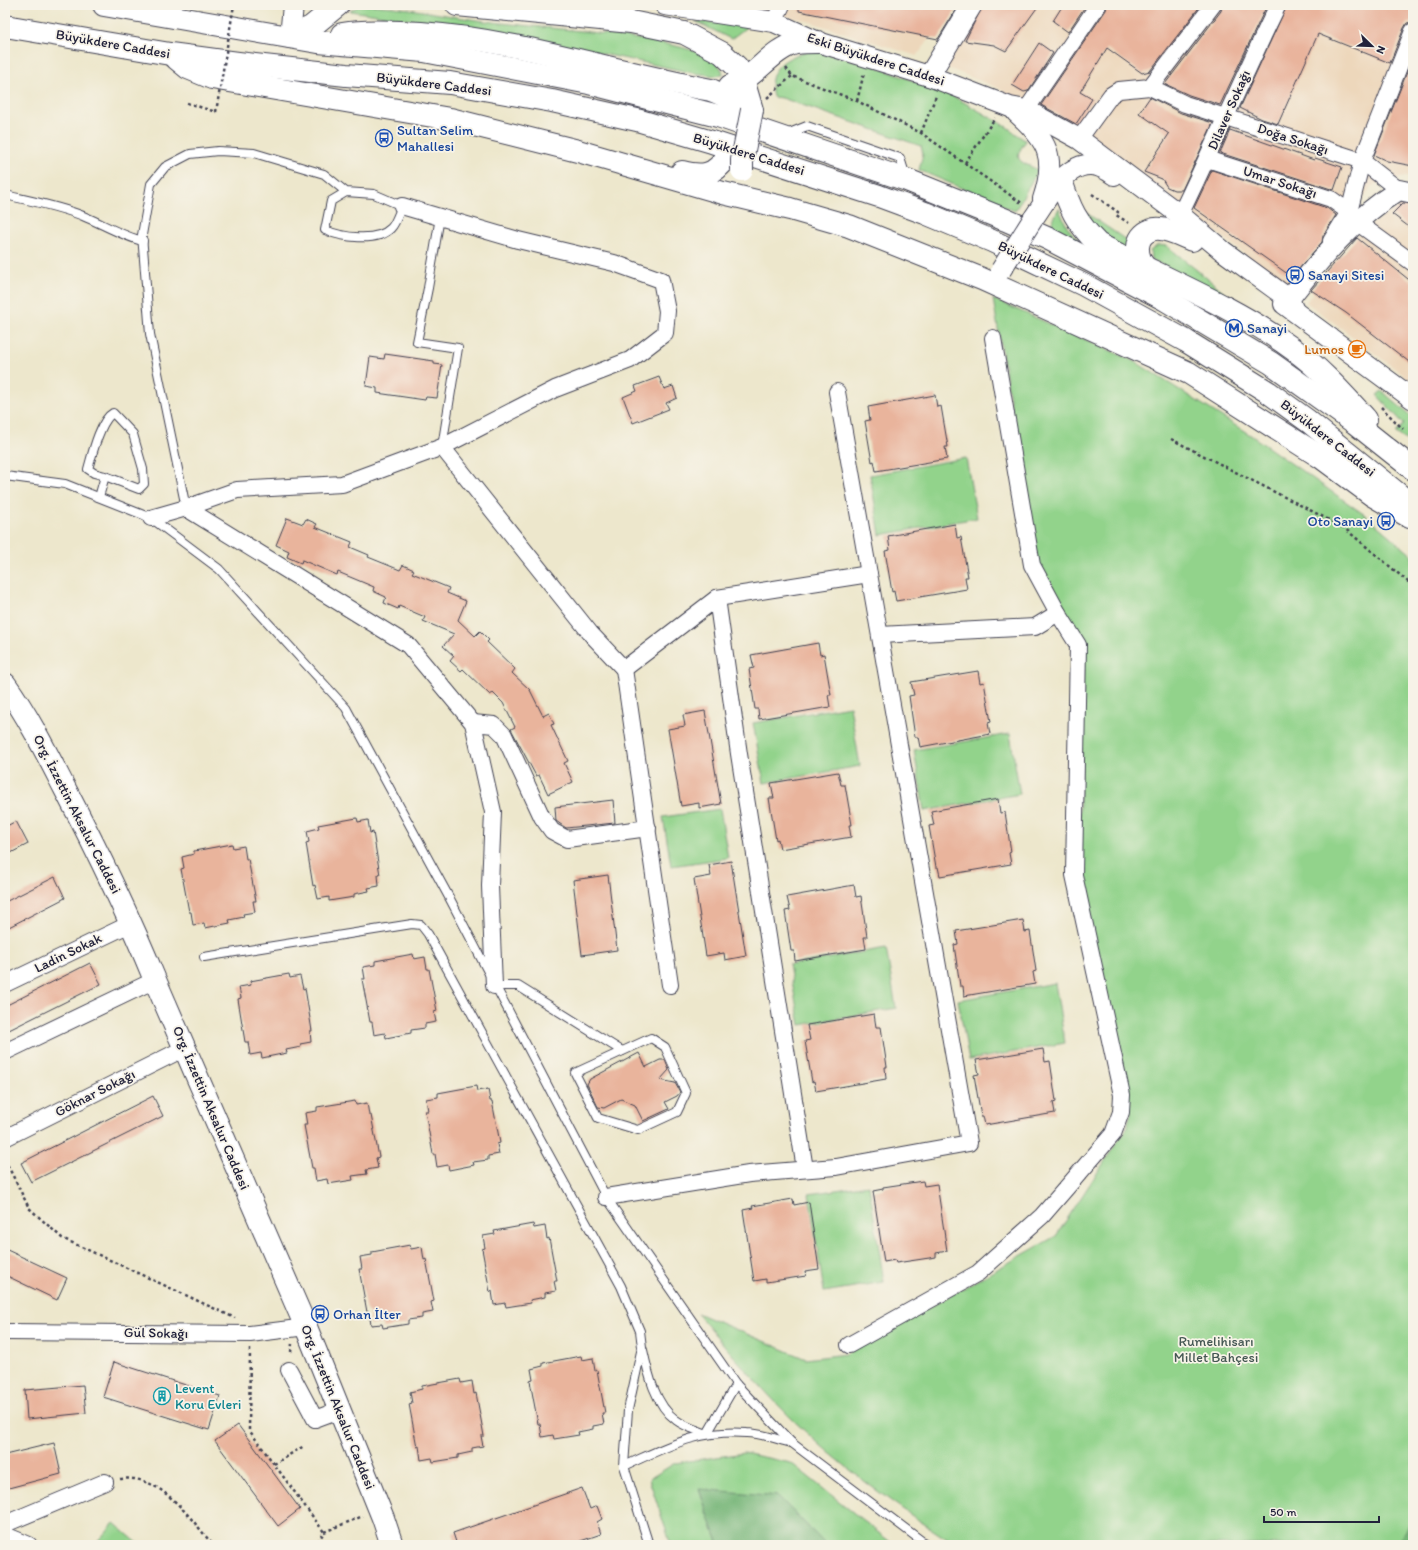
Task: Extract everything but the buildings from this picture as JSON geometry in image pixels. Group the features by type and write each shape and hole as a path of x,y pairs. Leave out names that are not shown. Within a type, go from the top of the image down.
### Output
{"main road":[{"name":"Büyükdere Caddesi","path":"104,5 318,42 424,51 581,81 718,116 907,180 1049,239 1164,299 1271,363 1355,423 1413,469"},
{"path":"290,37 311,27 338,5"},
{"path":"457,5 631,22 677,31 722,53 737,67 742,79 742,160 706,175 696,175 668,169 652,171 634,167"},
{"name":"Büyükdere Caddesi","path":"5,26 170,54 291,70 450,83 592,109 712,142 925,212 992,241 1084,285 1207,353 1268,392 1308,421 1413,506"},
{"path":"318,42 334,36 373,31 442,35 494,41 711,90 727,97 743,114"},
{"path":"775,64 776,54 795,43 818,42"},
{"path":"170,54 188,68 212,78 450,119 634,167 723,193 790,209 849,226 992,275 1190,373 1322,458 1372,495 1413,518"},
{"path":"711,90 733,85 742,79 775,64"},
{"path":"743,114 756,74 775,64"},
{"path":"734,164 750,186 770,201 790,209"},
{"path":"1061,180 1068,203 1081,227 1098,244 1267,331 1294,350 1344,396 1369,423 1386,448"},
{"path":"1146,268 1138,257 1138,246 1142,237 1151,230 1162,229 1192,240"},
{"name":"Org. İzzettin Aksalur Caddesi","path":"5,684 24,710 88,832 132,923 185,1048 299,1334 339,1410 392,1545"}],"street":[{"path":"290,37 293,5"},
{"name":"Eski Büyükdere Caddesi","path":"665,5 778,14 818,42 936,78 1018,109 1079,139 1180,215 1292,305"},
{"path":"936,78 972,5"},
{"path":"1018,109 1098,5"},
{"path":"1079,139 1111,95 1119,90 1150,87 1213,5"},
{"name":"Dilaver Sokağı","path":"1180,215 1207,159 1224,117 1278,5"},
{"path":"1353,218 1362,161 1407,67 1413,31"},
{"name":"Doğa Sokağı","path":"1150,87 1185,104 1362,161"},
{"path":"1018,109 1041,128 1050,139 1059,159 1061,180"},
{"path":"1018,109 1044,142 1048,154 1049,174 1047,188 1033,219"},
{"name":"Umar Sokağı","path":"1207,159 1331,199 1353,218 1413,263"},
{"path":"1362,161 1406,192"},
{"path":"992,275 1061,180 1076,167 1086,164 1097,165 1110,171 1192,240 1292,305 1413,399"},
{"path":"1292,305 1322,256 1353,218 1380,202 1406,192"},
{"path":"151,518 186,508 237,490 342,484 442,447 555,390 630,360 665,333 667,311 661,280 614,263 518,240 402,206"},
{"path":"849,1345 978,1273 1042,1216 1113,1134 1121,1112 1122,1095 1074,875 1078,645 1058,613 1032,565 993,338"},
{"path":"606,1197 749,1174 836,1167 969,1143 837,392"},
{"path":"442,447 591,634 624,668 670,985"},
{"path":"186,508 408,645 473,723 493,812 490,886 494,986"},
{"path":"624,668 717,598 869,574"},
{"path":"717,598 740,762 805,1169"},
{"path":"880,635 1035,627 1058,613"},
{"path":"473,723 494,725 504,735 542,817 552,831 568,839 648,828"},
{"name":"Ladin Sokak","path":"5,984 132,923"},
{"path":"5,1052 155,980"},
{"name":"Göknar Sokağı","path":"5,1138 185,1048"},
{"name":"Gül Sokağı","path":"5,1332 299,1334"},
{"path":"289,1370 315,1419 339,1410"},
{"path":"5,1524 104,1482"},
{"path":"5,1535 29,1545"}],"lane":[{"path":"186,508 150,334 143,241 151,184 166,167 190,154 218,151 254,153 324,174 346,192"},
{"path":"346,192 374,194 402,206 390,228 374,237 338,236 325,230 331,201 346,192"},
{"path":"5,195 44,204 82,216 131,238 143,241"},
{"path":"440,217 417,342 458,348 442,447"},
{"path":"113,413 133,434 143,469 144,484 139,490 105,476 94,473 88,469 107,416 113,413"},
{"path":"5,476 65,484 151,518 219,569 346,708 450,899 494,986 606,1197 736,1384 792,1443 927,1545"},
{"path":"99,498 105,476"},
{"path":"204,957 412,924 421,925 428,934 621,1286 640,1331 649,1379 659,1399 675,1419 689,1427 708,1434"},
{"path":"494,986 518,986 622,1052"},
{"path":"651,1038 665,1047 686,1093 677,1112 638,1130 598,1118 575,1073 622,1052 651,1038"},
{"path":"642,1347 628,1410 624,1466 649,1545"},
{"path":"708,1434 736,1384"},
{"path":"624,1466 681,1440 708,1434 748,1432 792,1443"}],"path":[{"path":"187,103 216,112 234,5"},
{"path":"857,101 868,56"},
{"path":"775,64 792,76 857,101 921,133 1021,201 1033,219"},
{"path":"743,114 792,76"},
{"path":"921,133 936,78"},
{"path":"965,163 994,119 1018,109"},
{"path":"1092,194 1118,212 1116,215 1133,226"},
{"path":"1381,407 1403,429"},
{"path":"1171,439 1343,527 1413,586"},
{"path":"5,1160 29,1208 62,1238 242,1322"},
{"path":"291,1352 299,1334"},
{"path":"250,1341 249,1430 324,1532"},
{"path":"274,1464 304,1446"},
{"path":"104,1482 129,1478 153,1484 181,1508 213,1545"},
{"path":"316,1545 324,1532 366,1515"}],"shaded area":[{"path":"713,5 953,5 917,56 801,19"},
{"path":"978,5 1413,5 1413,177 1410,176 1375,184 1285,284 1100,145 996,87 938,64"},
{"path":"1404,204 1413,206 1413,382 1306,302 1361,231"}],"green space":[{"path":"360,5 410,9 476,20 571,30 666,44 706,56 719,65 723,75 716,76 693,73 514,35 350,11"},
{"path":"695,21 748,26 731,39"},
{"path":"811,50 866,63 953,96 1007,127 1026,141 1021,148 1018,157 1022,162 1038,170 1015,211 919,170 923,154 921,146 782,98 773,97 771,87 772,78 775,71 786,60"},
{"path":"1059,208 1068,227 1079,240 1145,286 1047,232"},
{"path":"1082,210 1129,242 1125,254 1105,243"},
{"path":"1158,245 1167,246 1245,309 1151,259 1150,251"},
{"name":"Rumelihisarı Millet Bahçesi","path":"993,299 1134,361 1252,436 1365,515 1413,556 1413,1545 956,1545 912,1516 870,1485 809,1435 754,1379 697,1313 806,1359 846,1354 1056,1236 1127,1127 1131,1113 1078,868 1084,641 1038,565"},
{"path":"1382,391 1413,418 1413,445 1396,433 1404,424 1377,395"},
{"path":"966,458 977,518 880,535 870,475"},
{"path":"850,706 860,766 764,783 753,723"},
{"path":"1010,734 1020,794 924,811 914,750"},
{"path":"720,809 728,858 671,866 663,817"},
{"path":"886,948 896,1008 800,1025 789,965"},
{"path":"1055,983 1065,1043 969,1060 958,1000"},
{"path":"869,1185 884,1282 824,1292 809,1194"},
{"path":"744,1453 791,1463 894,1545 826,1545 778,1496 699,1490 719,1545 671,1545 649,1479 675,1463"},
{"path":"699,1489 778,1496 826,1545 719,1545"},
{"path":"1413,1517 1413,1545 1397,1545"},
{"path":"114,1523 140,1545 94,1545"}],"place":[{"name":"Sultan Selim Mahallesi","path":"384,138"},
{"name":"Sanayi Sitesi","path":"1295,275"},
{"name":"Sanayi","path":"1234,328"},
{"name":"Lumos","path":"1357,349"},
{"name":"Oto Sanayi","path":"1386,521"},
{"name":"Orhan İlter","path":"320,1314"},
{"name":"Levent Koru Evleri","path":"162,1396"}]}
